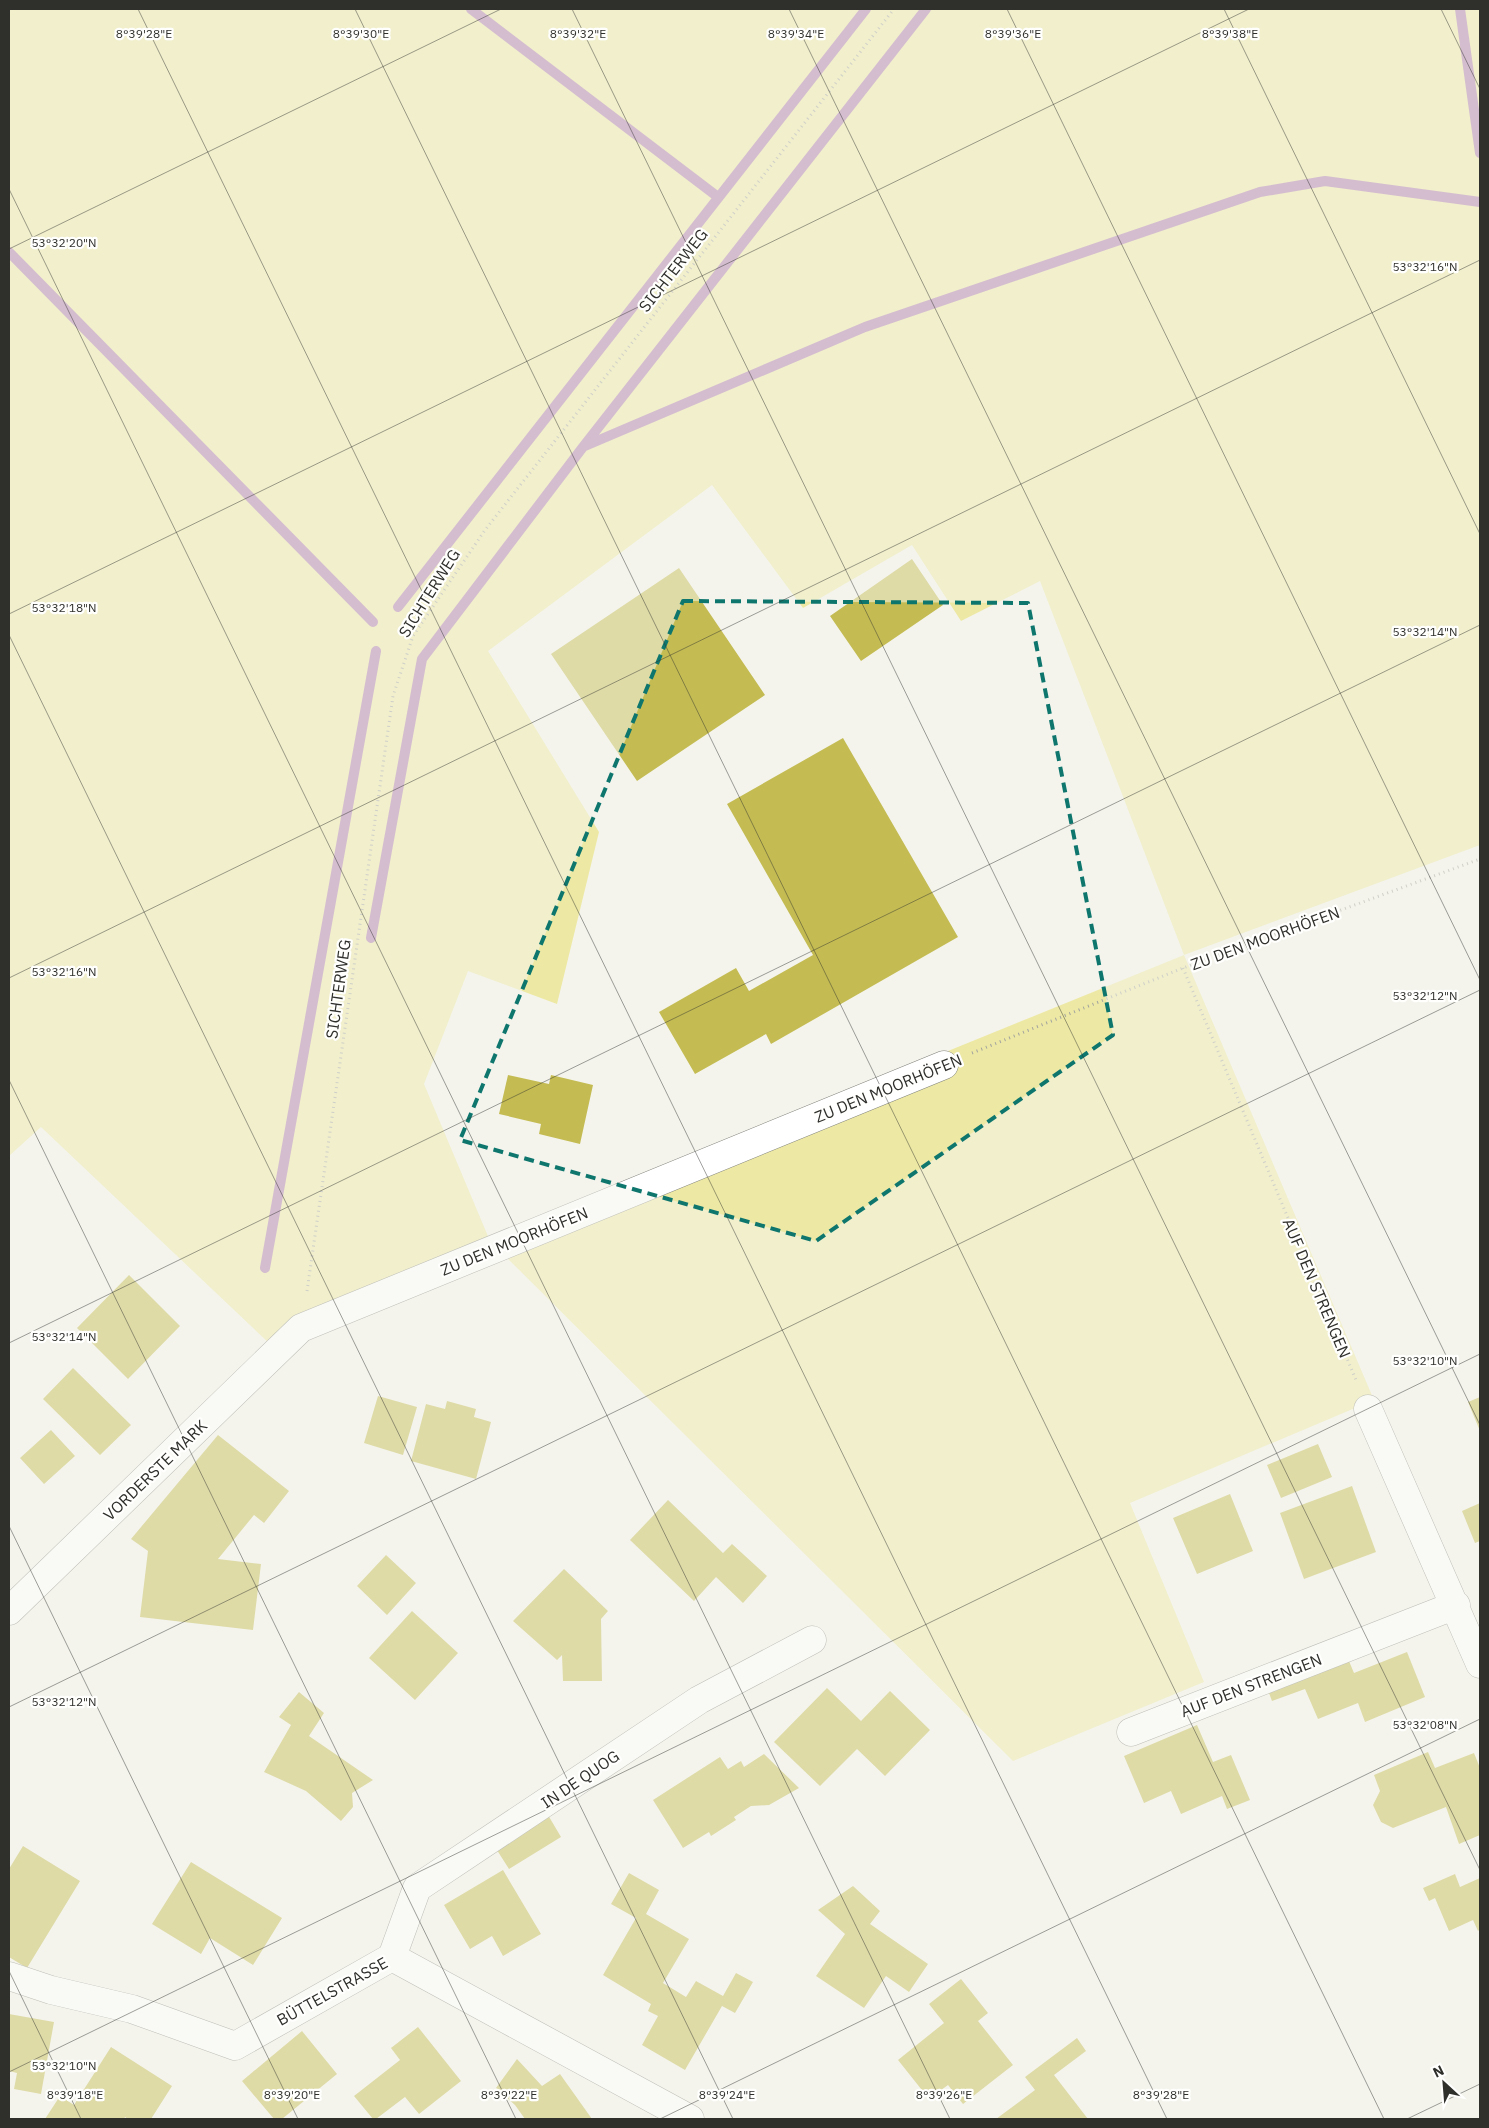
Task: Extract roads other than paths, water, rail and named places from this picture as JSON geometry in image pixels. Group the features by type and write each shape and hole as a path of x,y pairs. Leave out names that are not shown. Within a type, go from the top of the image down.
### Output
{"street":[{"name":"ZU DEN MOORHÖFEN","path":"301,1328 944,1065"},
{"name":"VORDERSTE MARK","path":"9,1611 301,1328"},
{"path":"1368,1408 1456,1605 1480,1664"},
{"name":"AUF DEN STRENGEN","path":"1131,1732 1456,1605"},
{"name":"IN DE QUOG","path":"392,1957 417,1888 700,1700 812,1640"},
{"name":"BÜTTELSTRASSE","path":"9,1976 51,1990 132,2009 235,2046 392,1957 690,2119"}],"waterway":[{"path":"471,9 718,197"},
{"path":"398,607 866,9"},
{"path":"371,938 422,659 583,447 926,9"},
{"path":"1460,9 1480,153"},
{"path":"585,446 865,327 1260,192 1325,181 1480,202"},
{"path":"9,252 373,622"},
{"path":"265,1268 376,651"}]}
